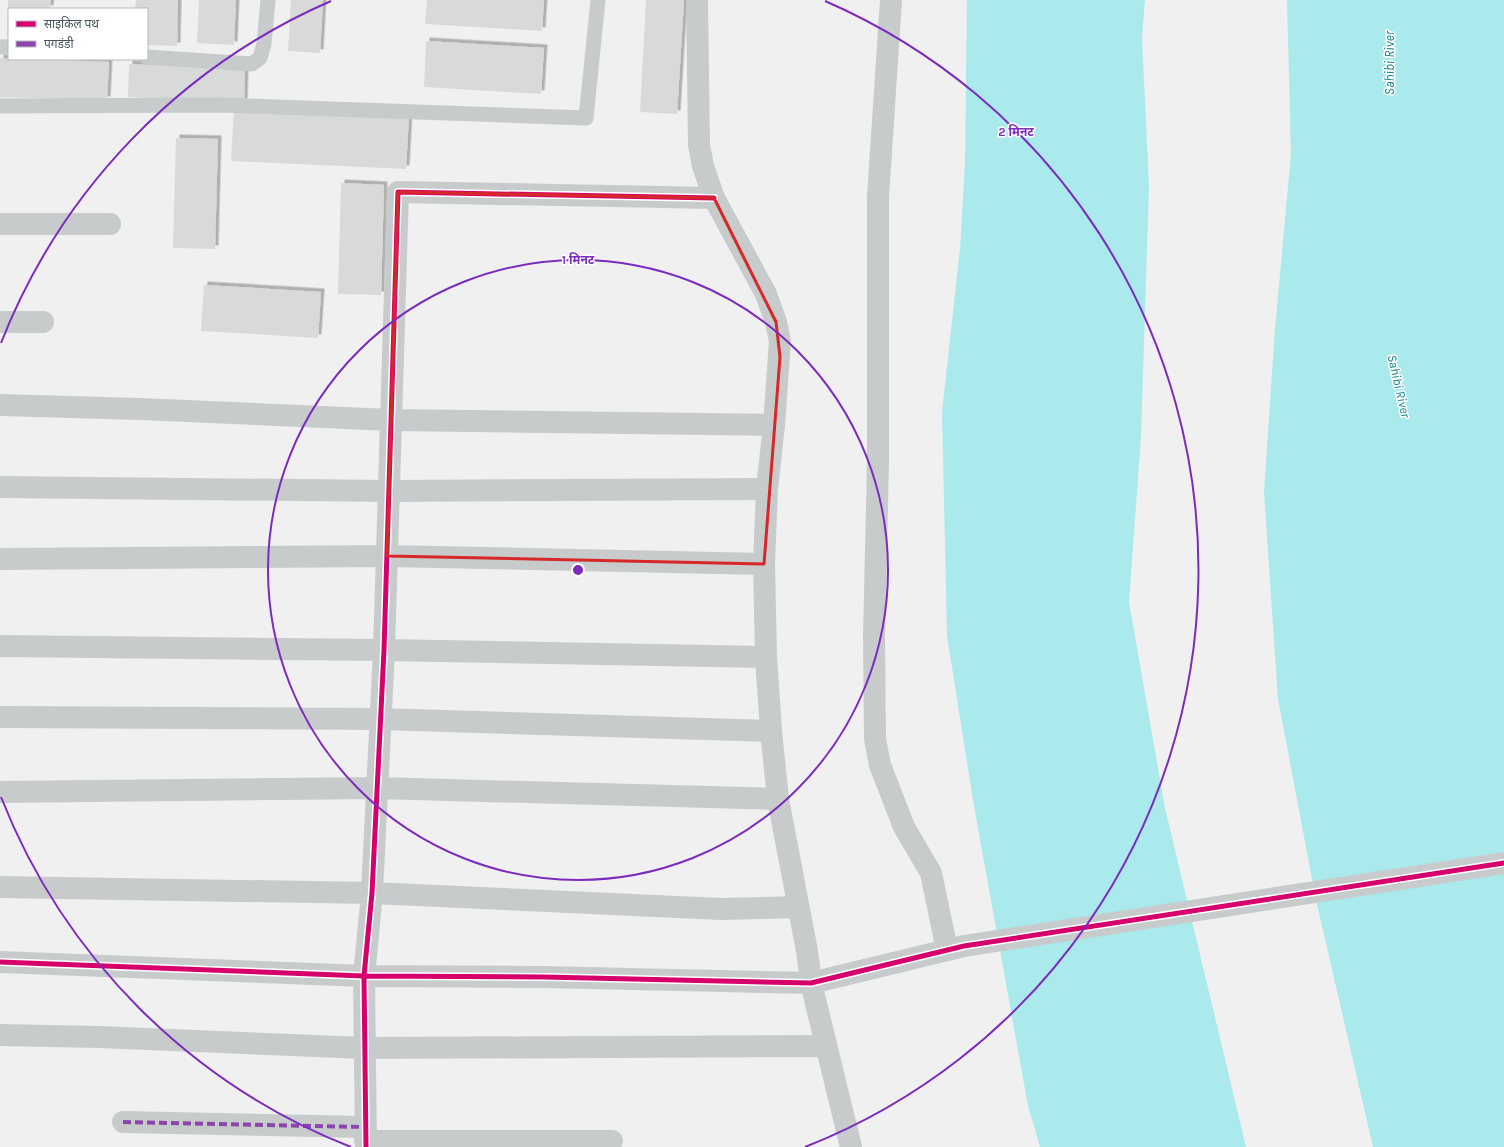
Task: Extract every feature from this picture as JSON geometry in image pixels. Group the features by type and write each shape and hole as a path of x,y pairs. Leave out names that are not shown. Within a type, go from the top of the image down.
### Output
{"street":[{"path":"697,0 699,146 703,166 714,198 766,294 776,322 780,357 767,489 764,564 766,657 771,731 778,799 811,983 851,1147"},
{"path":"891,0 878,197 878,462 874,636 875,739 880,765 904,826 931,873 955,948"},
{"path":"365,1138 364,976 372,893 384,650 398,192 714,198"},
{"path":"0,224 110,224"},
{"path":"0,322 43,322"},
{"path":"0,405 140,409 391,420 774,425"},
{"path":"0,487 390,491 767,489"},
{"path":"0,559 387,556 764,564"},
{"path":"0,646 384,650 766,657"},
{"path":"0,717 380,719 771,731"},
{"path":"0,792 377,788 778,799"},
{"path":"0,962 364,976 544,977 811,983 955,948 1504,863"},
{"path":"0,887 372,893 708,909 798,907"},
{"path":"0,1035 99,1036 365,1048 826,1046"},
{"path":"123,1122 365,1138 612,1141"}],"lane":[{"path":"148,57 252,64 260,58 264,44 268,0"},
{"path":"0,106 221,105 586,118 598,0"}],"highlighted area":[{"path":"398,192 714,198 776,322 780,357 764,564 387,556"}],"water":[{"path":"967,0 1145,0 1142,38 1149,186 1141,437 1129,602 1165,808 1246,1147 1040,1147 1028,1106 974,806 947,636 942,412 960,249 965,163"},
{"name":"Sahibi River","path":"1287,0 1504,0 1504,1147 1373,1147 1316,900 1278,699 1264,492 1275,329 1291,154"}],"building":[{"path":"8,0 51,0 50,8 8,8"},
{"path":"136,0 178,0 177,46 148,45 148,8 135,8"},
{"path":"199,0 236,0 234,45 197,43"},
{"path":"291,0 323,0 320,53 288,51"},
{"path":"427,0 544,0 542,31 425,24"},
{"path":"646,0 684,0 677,114 640,112"},
{"path":"8,13 8,36 7,36"},
{"path":"426,41 544,48 541,94 424,87"},
{"path":"0,58 8,58 8,60 109,62 107,100 0,97"},
{"path":"129,64 245,70 244,102 128,97"},
{"path":"234,107 409,115 406,169 231,161"},
{"path":"176,138 218,139 215,249 173,248"},
{"path":"341,183 384,185 381,295 338,294"},
{"path":"204,285 321,292 318,338 201,331"}],"marked path":[{"path":"123,1122 365,1127"}],"cycle path":[{"path":"366,1147 364,976 372,893 384,650 398,192 714,198"},
{"path":"0,962 364,976 544,977 811,983 964,946 1504,863"}]}
